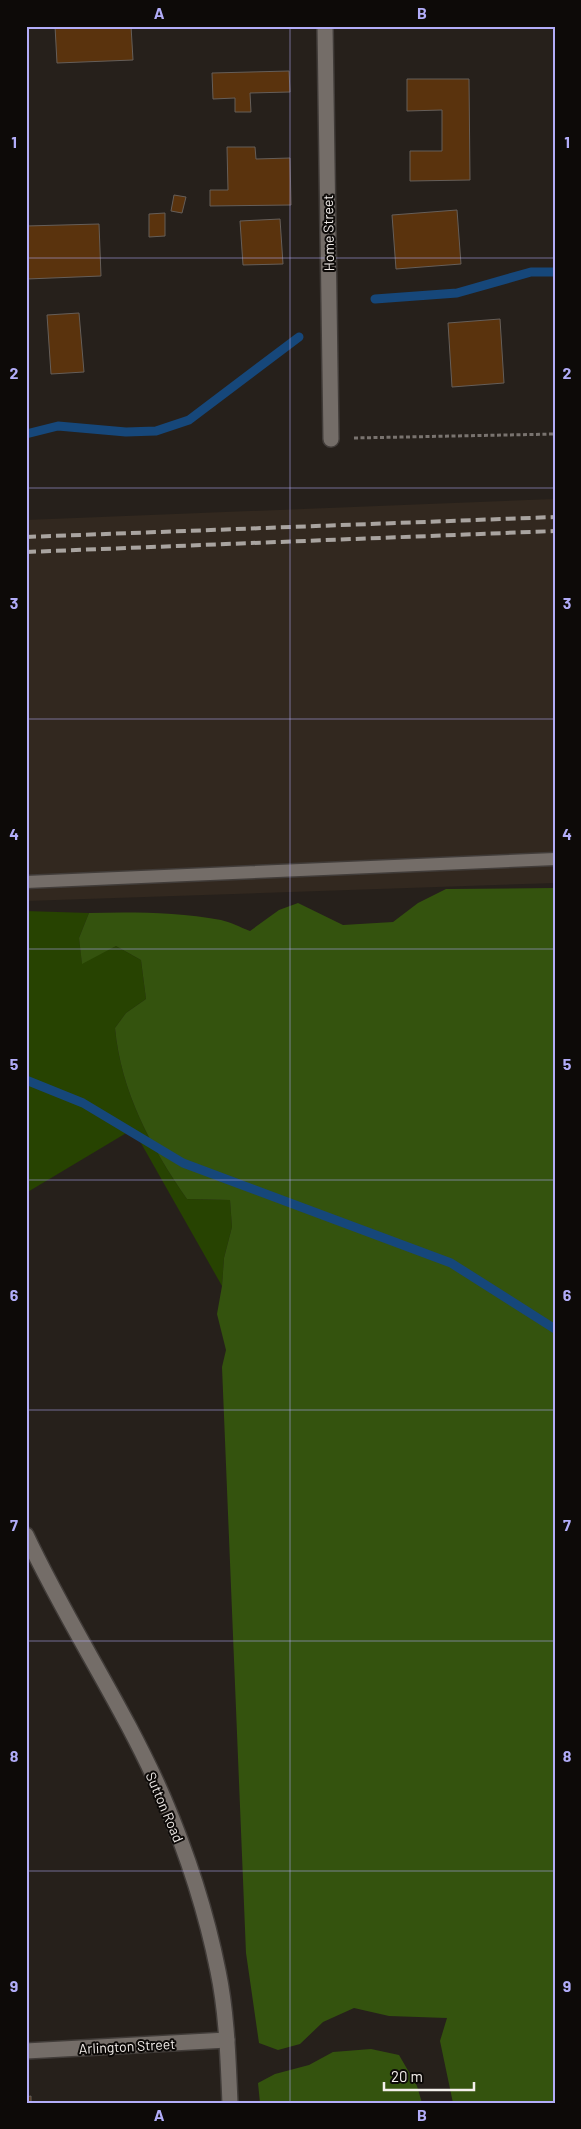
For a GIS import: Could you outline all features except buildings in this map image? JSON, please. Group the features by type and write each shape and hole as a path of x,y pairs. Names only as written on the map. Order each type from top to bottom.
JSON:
{"street":[{"name":"Home Street","path":"325,26 331,439"},
{"name":"Sutton Road","path":"26,1535 47,1580 132,1736 170,1814 205,1914 218,1972 228,2040 230,2103"},
{"name":"Arlington Street","path":"26,2051 228,2040"}],"lane":[{"path":"26,882 555,859"}],"path":[{"path":"331,439 388,436 555,434"}],"shaded area":[{"path":"555,499 555,883 26,901 26,520"}],"green space":[{"path":"555,888 555,2103 453,2103 440,2041 447,2018 389,2016 354,2008 323,2022 300,2044 278,2050 259,2043 246,1953 222,1367 226,1350 217,1314 224,1258 232,1227 230,1200 187,1199 150,1139 131,1097 118,1052 115,1028 126,1013 146,999 141,960 116,946 82,964 79,938 89,913 188,915 221,920 250,931 279,910 298,903 343,925 393,922 418,903 446,889"},
{"path":"26,911 89,913 79,938 82,963 116,946 141,960 146,999 126,1013 115,1028 118,1052 131,1097 140,1118 161,1159 187,1199 230,1200 232,1227 224,1258 222,1286 133,1129 26,1193"},
{"path":"371,2049 399,2055 417,2086 422,2103 260,2103 258,2083 275,2074 309,2065 333,2052"}],"waterway":[{"path":"375,299 457,293 531,272 555,272"},
{"path":"26,434 58,426 126,432 156,431 189,420 299,337"},
{"path":"26,1080 83,1103 183,1163 451,1263 555,1329"}],"railway":[{"path":"26,537 555,517"},
{"path":"26,552 555,531"}]}
